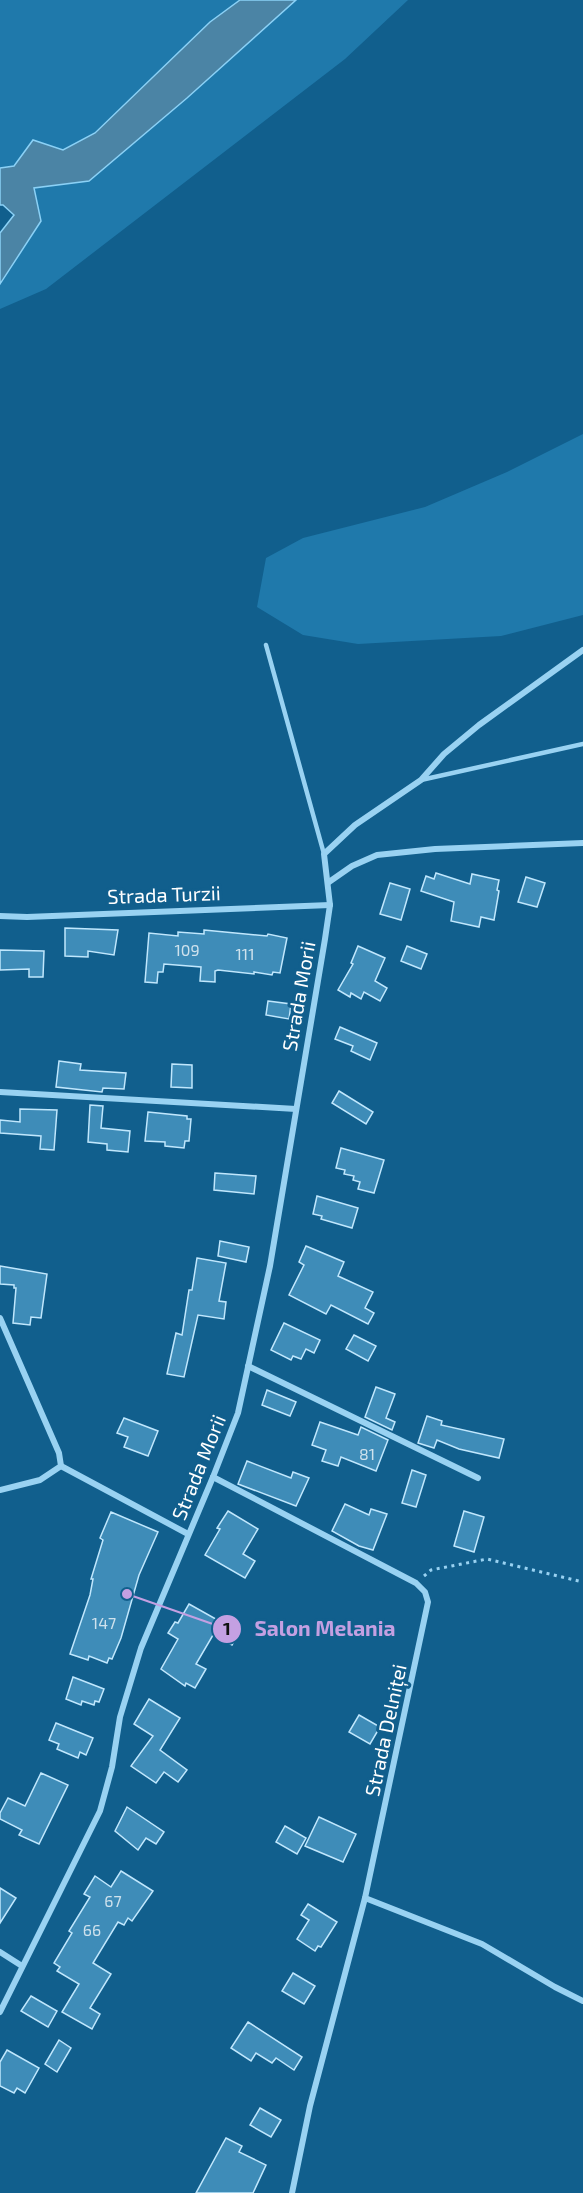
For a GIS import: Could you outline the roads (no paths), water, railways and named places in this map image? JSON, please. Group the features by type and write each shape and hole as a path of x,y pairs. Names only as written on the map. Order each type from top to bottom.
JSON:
{"street":[{"path":"324,854 355,825 421,780 444,754 478,725 583,650"},
{"path":"328,882 352,866 377,855 435,849 583,843"},
{"name":"Strada Morii","path":"0,2012 100,1811 112,1767 120,1717 141,1648 238,1413 270,1266 330,905 324,854"},
{"name":"Strada Turzii","path":"0,916 27,917 330,905"},
{"path":"0,1092 296,1110"},
{"path":"0,1318 59,1453 61,1466"},
{"path":"248,1366 478,1478"},
{"path":"0,1490 40,1480 61,1466"},
{"path":"61,1466 188,1534"},
{"name":"Strada Delniței","path":"213,1477 416,1583 425,1592 428,1602 365,1898 310,2106 292,2193"},
{"path":"365,1898 482,1944 583,2001"},
{"path":"0,1952 22,1966"}],"lane":[{"path":"266,645 324,854"},
{"path":"421,780 583,744"}],"place":[{"name":"Salon Melania","path":"127,1594"}]}
